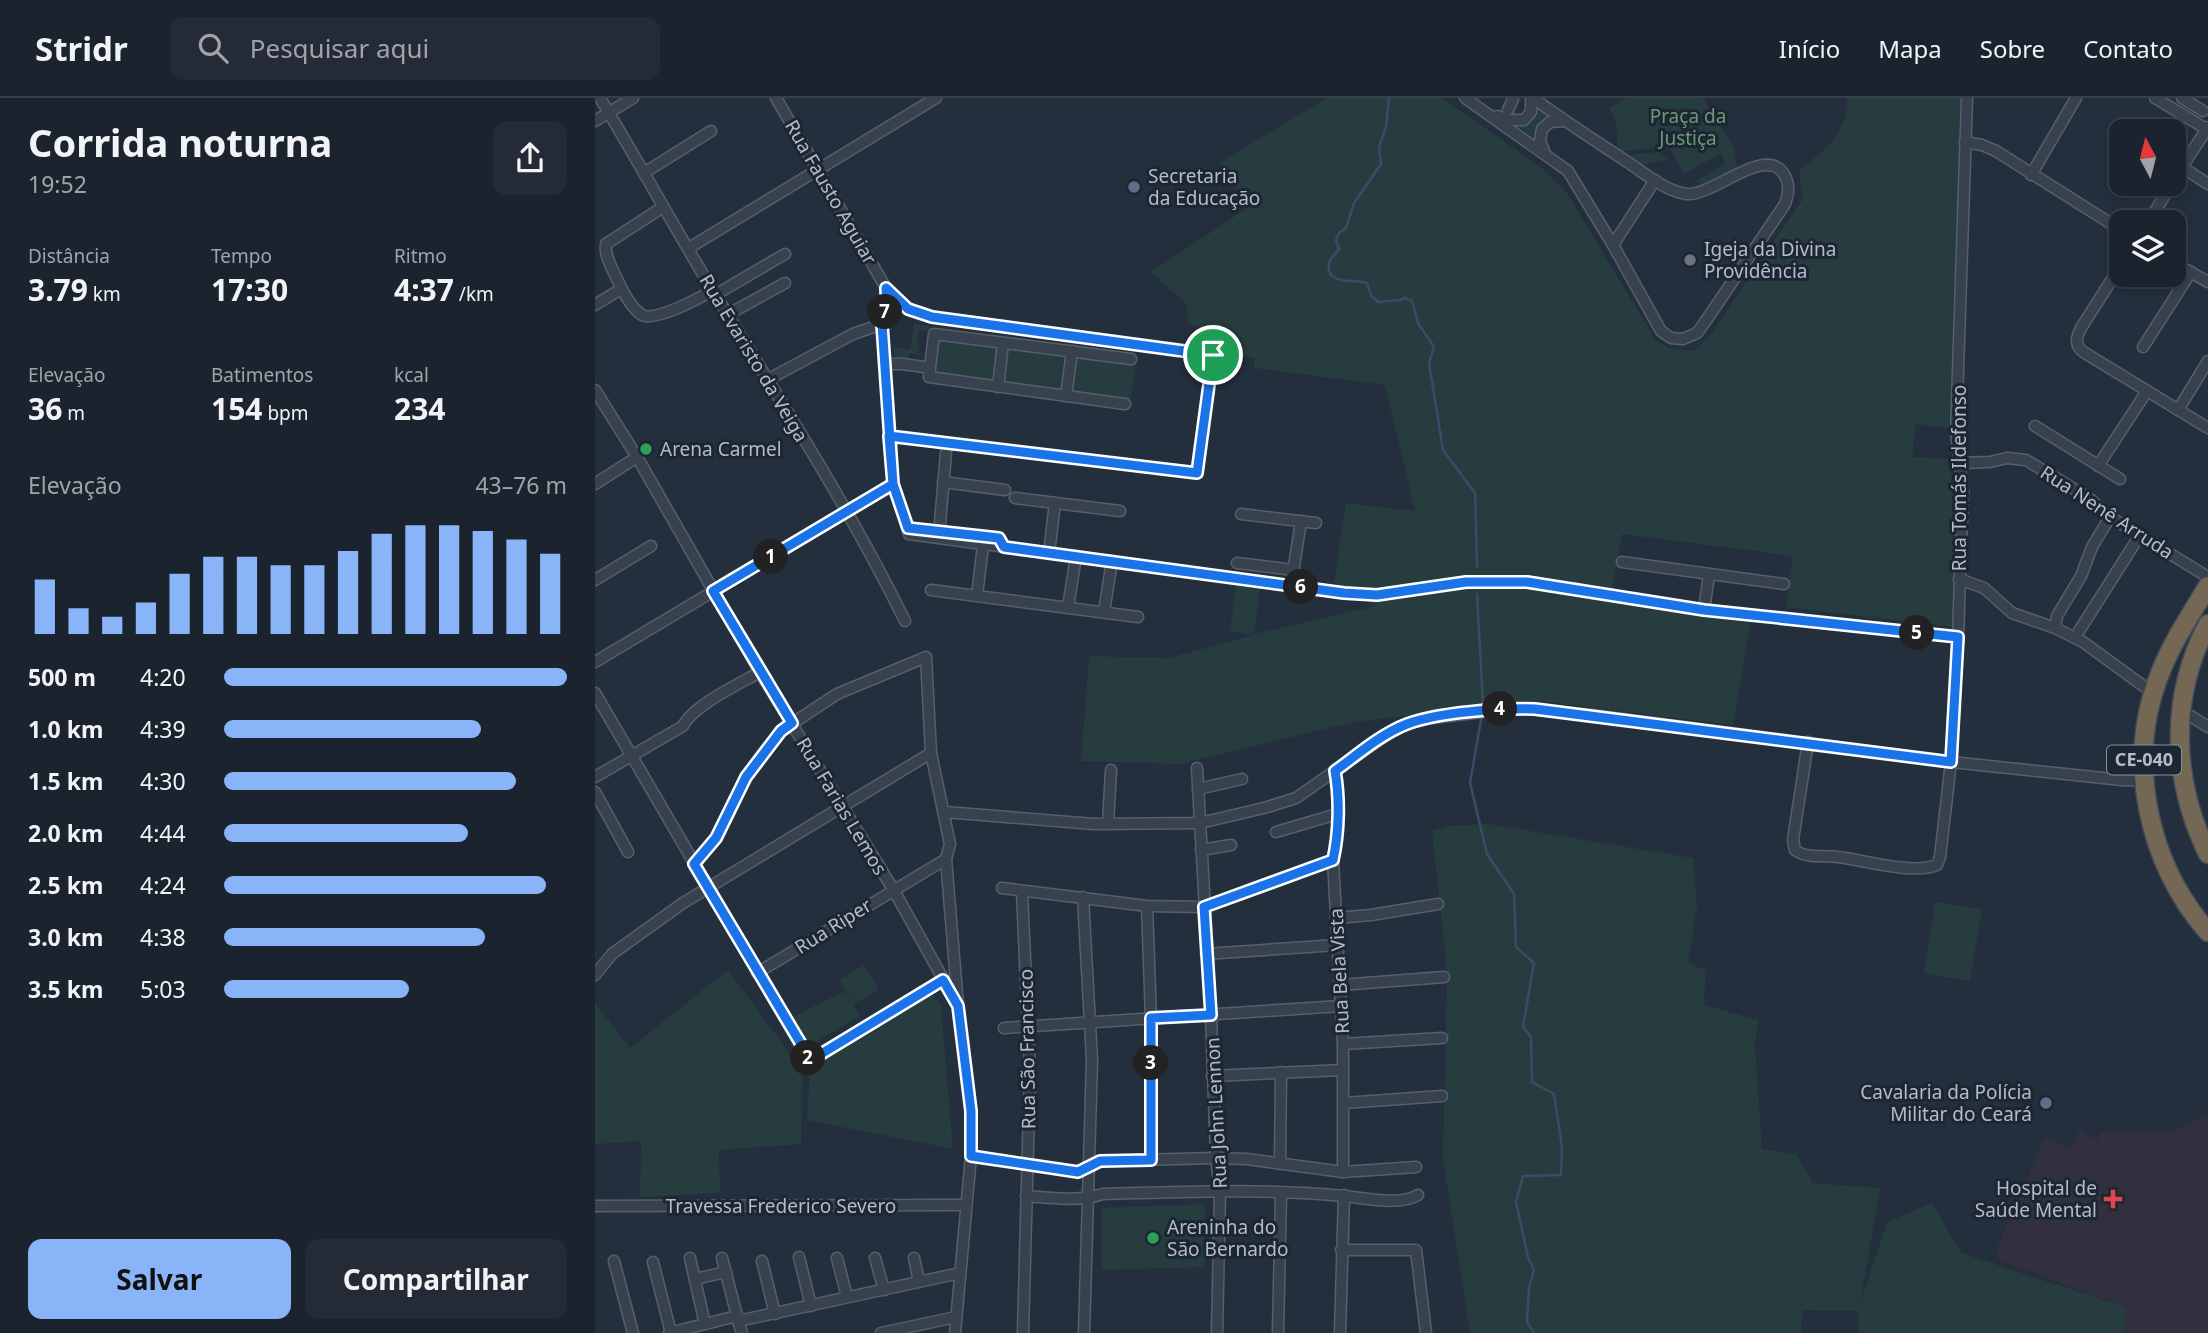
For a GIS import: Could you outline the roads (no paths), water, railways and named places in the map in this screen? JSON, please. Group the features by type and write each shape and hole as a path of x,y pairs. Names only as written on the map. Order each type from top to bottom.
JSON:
{"highway":[{"name":"CE-040","path":"2208,586 2161,671 2147,723 2144,780 2150,820 2160,854 2183,900 2208,932"},
{"name":"CE-040","path":"2207,852 2197,830 2183,779 2179,746 2180,709 2190,666 2208,624"}],"street":[{"name":"Rua Evaristo da Veiga","path":"600,98 876,561 905,621"},
{"path":"595,121 633,98"},
{"name":"Rua Fausto Aguiar","path":"776,98 886,288 908,309 932,317 1213,355 1197,473 889,436"},
{"path":"689,248 936,98"},
{"path":"1465,98 1568,171 1661,331 1671,338 1683,339 1696,332 1785,204 1788,192 1783,173 1770,164 1762,164 1702,193 1678,192 1655,180 1532,98"},
{"path":"1508,110 1513,98"},
{"path":"1487,113 1509,120 1524,120 1531,112 1532,98"},
{"name":"Rua Tomás Ildefonso","path":"1808,742 1793,841 1794,850 1805,855 1837,856 1922,868 1937,865 1951,762 1958,637 1963,490 1956,432 1967,98"},
{"path":"2031,174 2076,98"},
{"path":"2155,98 2208,129 2186,161"},
{"path":"2182,98 2203,111"},
{"path":"1545,153 1540,141 1542,129 1550,122 1564,121"},
{"path":"644,173 711,131"},
{"path":"1965,142 1996,151 2109,223"},
{"path":"2186,170 2208,184"},
{"path":"1613,245 1655,180"},
{"path":"663,207 605,244 605,253 621,289 640,313 646,316 714,293 785,254"},
{"path":"2186,269 2208,282"},
{"path":"2143,348 2191,272"},
{"path":"727,315 785,282"},
{"path":"2109,284 2077,337 2080,350 2208,428"},
{"path":"886,288 887,306 882,324 893,484 909,531 999,538 1004,547"},
{"path":"595,305 621,289"},
{"path":"767,380 853,334 882,324"},
{"path":"1125,404 929,377 934,334 1131,359"},
{"path":"998,387 1003,343"},
{"path":"1066,396 1072,351"},
{"path":"2178,410 2208,361"},
{"path":"884,365 904,364 930,368"},
{"name":"Rua Farias Lemos","path":"595,390 637,457 760,672 893,890 958,1006"},
{"path":"2098,466 2147,391"},
{"path":"2035,426 2120,479"},
{"path":"939,535 946,453"},
{"path":"595,484 637,457"},
{"name":"Rua Nenê Arruda","path":"1961,463 1990,462 2007,458 2026,460 2089,498 2110,517 2208,577"},
{"path":"943,482 1005,490"},
{"path":"595,662 893,484"},
{"path":"1015,498 1120,511"},
{"path":"1049,553 1055,503"},
{"path":"1241,514 1316,523"},
{"path":"2055,628 2057,616 2081,576 2092,547 2110,517"},
{"path":"1291,586 1301,521"},
{"path":"939,535 983,545 1344,593 1377,595 1466,582 1527,582 1704,610 1958,637"},
{"path":"2079,631 2140,536"},
{"path":"977,596 983,545"},
{"path":"595,580 651,547"},
{"path":"1068,608 1076,556"},
{"path":"1104,612 1112,561"},
{"path":"1622,562 1784,584"},
{"path":"1237,563 1294,570"},
{"path":"1704,610 1709,575"},
{"path":"1959,579 1985,588 2012,612 2083,642 2154,693"},
{"path":"931,590 1138,617"},
{"path":"694,864 716,838 746,777 781,731 837,694 926,657 931,753 950,844 946,859 958,1006 971,1111 971,1156 955,1333"},
{"path":"595,777 683,726 687,719 715,699 760,672"},
{"path":"595,693 808,1058 821,1054 943,980"},
{"path":"945,812 1108,824 1200,823 1285,803 1406,724 1500,709 1535,709 1951,762 2085,777 2144,780"},
{"path":"2180,709 2208,727"},
{"path":"595,975 612,954 636,935 842,805 931,753"},
{"name":"Rua John Lennon","path":"1197,768 1216,1158 1220,1191 1217,1333"},
{"path":"1108,824 1111,770"},
{"name":"Rua Bela Vista","path":"1335,771 1337,814 1333,860 1343,1044 1343,1172"},
{"path":"1198,789 1243,779"},
{"path":"595,792 628,852"},
{"path":"1276,832 1337,814"},
{"path":"1201,850 1231,845"},
{"name":"Rua Riper","path":"757,973 946,859"},
{"path":"1002,888 1147,906 1204,907 1333,860"},
{"name":"Rua São Francisco","path":"1022,892 1029,1027 1023,1333"},
{"path":"1083,897 1092,1060 1084,1333"},
{"path":"1336,918 1438,904"},
{"path":"1147,906 1151,1018 1151,1160"},
{"path":"1206,954 1337,945"},
{"path":"1340,985 1444,977"},
{"path":"1004,1028 1341,1006"},
{"path":"1343,1044 1442,1038"},
{"path":"1212,1076 1343,1070"},
{"path":"1280,1164 1281,1072"},
{"path":"1343,1103 1442,1096"},
{"path":"971,1156 1078,1172 1100,1161 1216,1158 1247,1158 1343,1172 1416,1167"},
{"path":"1027,1196 1088,1199 1103,1194 1220,1191 1344,1195 1377,1200 1412,1199 1418,1195"},
{"path":"1278,1333 1281,1193"},
{"path":"1340,1333 1344,1195"},
{"name":"Travessa Frederico Severo","path":"595,1206 966,1205"},
{"path":"1341,1250 1416,1250 1426,1333"},
{"path":"799,1257 811,1306"},
{"path":"690,1258 705,1324"},
{"path":"722,1258 742,1333"},
{"path":"837,1258 848,1297"},
{"path":"876,1258 884,1290"},
{"path":"914,1258 919,1282"},
{"path":"614,1261 633,1333"},
{"path":"762,1261 775,1314"},
{"path":"653,1262 670,1333 705,1324 775,1314 960,1273"},
{"path":"695,1279 726,1272"},
{"path":"881,1333 956,1317"}],"waterway":[{"path":"1389,98 1386,127 1379,147 1381,164 1354,203 1346,228 1339,233 1336,240 1339,249 1330,260 1329,271 1337,279 1367,283 1371,295 1378,302 1405,298 1412,301 1418,323 1434,347 1429,363 1443,450 1475,493 1477,567"},
{"path":"1477,594 1483,704"},
{"path":"1481,720 1470,783 1487,854 1514,894 1516,947 1534,963 1523,1027 1531,1037 1532,1082 1554,1094 1562,1147 1561,1175 1523,1176 1516,1202 1528,1257 1534,1270 1529,1288 1527,1322 1534,1333"}],"place":[{"name":"Secretaria da Educação","path":"1134,187"},
{"name":"Igeja da Divina Providência","path":"1690,260"},
{"name":"Arena Carmel","path":"646,449"},
{"name":"Cavalaria da Polícia Militar do Ceará","path":"2046,1103"},
{"name":"Hospital de Saúde Mental","path":"2113,1199"},
{"name":"Areninha do São Bernardo","path":"1153,1238"}],"park label":[{"name":"Praça da Justiça","path":"1688,127"}]}
